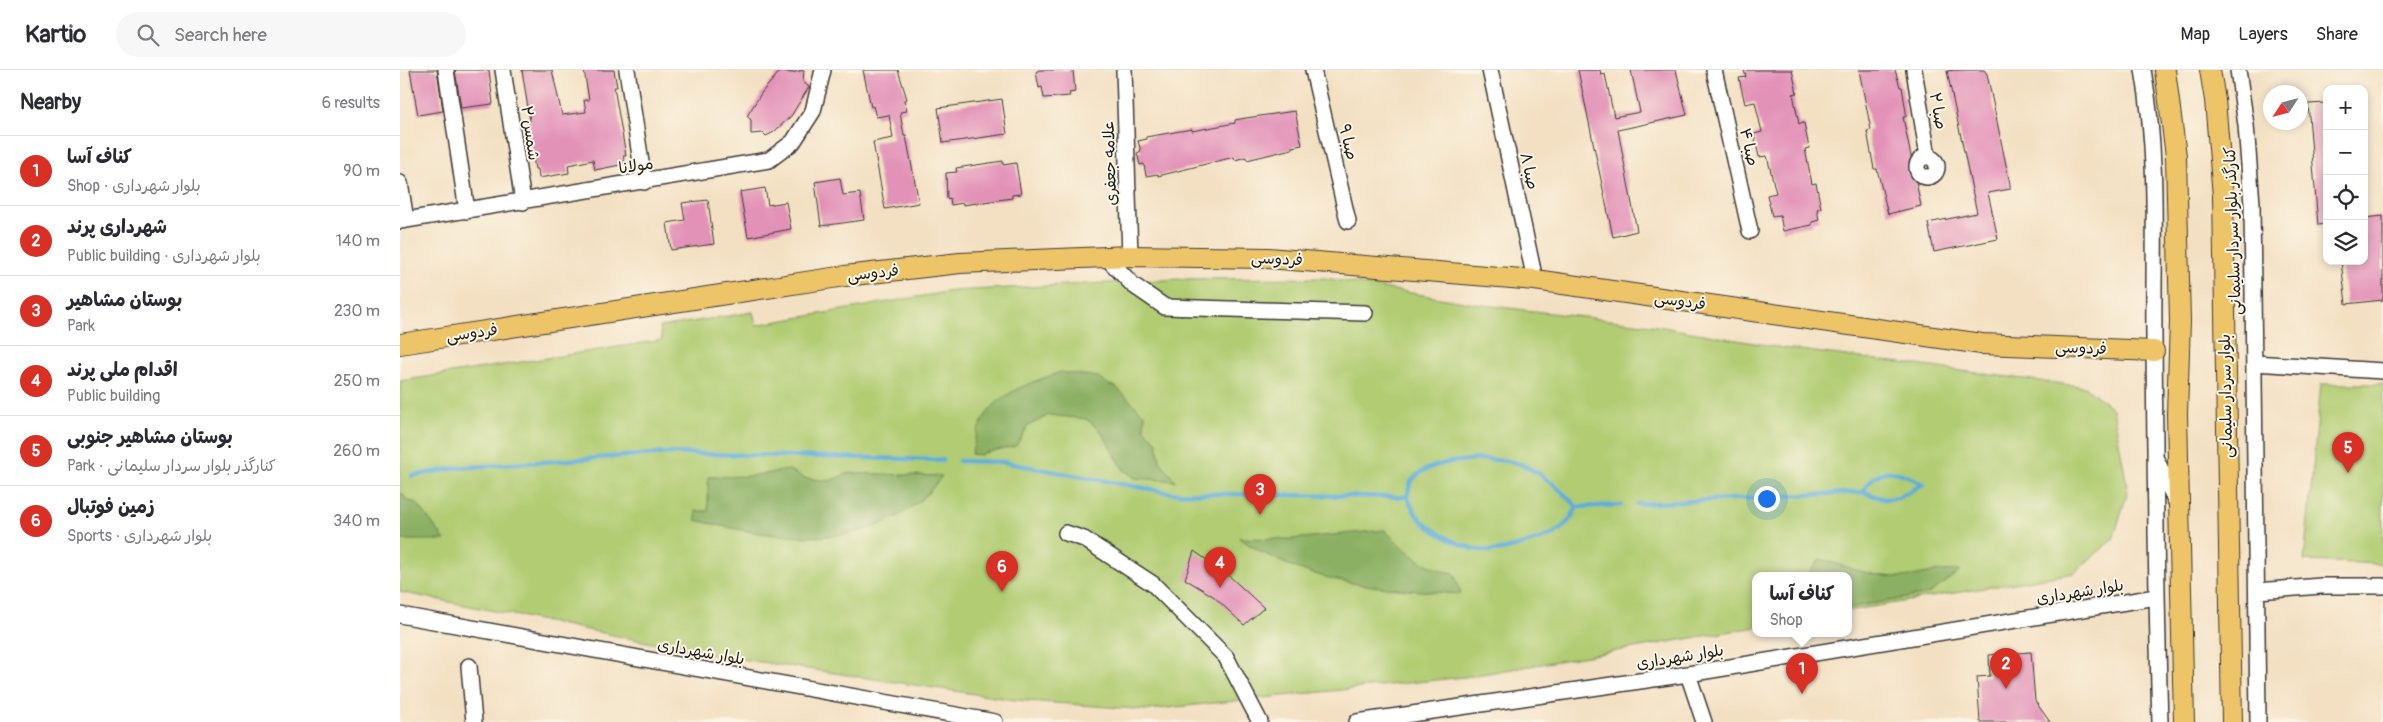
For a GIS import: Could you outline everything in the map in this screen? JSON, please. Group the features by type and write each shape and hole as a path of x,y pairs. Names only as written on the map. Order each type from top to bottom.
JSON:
{"main road":[{"path":"2166,70 2176,156 2180,321 2177,414 2184,722"},
{"name":"بلوار سردار سلیمانی","path":"2210,70 2215,100 2223,196 2232,722"},
{"name":"فردوسی","path":"400,344 845,276 960,263 1130,256 1268,258 1535,280 1982,344 2154,351"}],"street":[{"path":"446,70 467,210"},
{"name":"شمس ۲","path":"503,70 522,202"},
{"path":"627,70 644,182"},
{"name":"مولانا","path":"403,221 769,160 793,142 813,111 823,70"},
{"name":"علامه جعفری","path":"1124,70 1130,256"},
{"name":"صبا ۹","path":"1313,70 1348,221"},
{"name":"صبا ۸","path":"1490,70 1535,280"},
{"name":"صبا ۴","path":"1714,70 1750,231"},
{"name":"صبا ۲","path":"1914,70 1928,157"},
{"path":"2143,70 2152,147 2155,203 2154,455 2160,722"},
{"name":"کنارگذر بلوار سردار سلیمانی","path":"2238,70 2246,125 2252,204 2258,722"},
{"path":"400,183 403,221"},
{"path":"1106,257 1133,285 1165,307 1365,313"},
{"path":"2254,363 2383,371"},
{"path":"2154,455 2179,508"},
{"path":"1066,533 1084,539 1153,584 1226,657 1260,722"},
{"path":"2257,591 2321,586 2383,586"},
{"name":"بلوار شهرداری","path":"1358,722 1688,674 2156,597"},
{"name":"بلوار شهرداری","path":"400,616 995,722"},
{"path":"469,666 474,722"},
{"path":"1688,674 1704,722"}],"green space":[{"path":"1325,278 1475,304 1651,325 1777,347 2086,387 2113,409 2128,491 2113,539 2074,573 1852,610 1852,572 1752,572 1752,628 1465,677 1148,710 1015,700 707,654 400,592 400,381 662,340 660,327 753,312 756,325 952,291 1181,279"},
{"path":"1060,372 1098,377 1109,385 1116,387 1145,415 1144,428 1157,442 1160,461 1176,481 1135,478 1123,469 1101,431 1086,419 1049,415 1028,426 1016,446 981,455 971,454 976,434 985,416 993,406 1013,391"},
{"path":"2321,384 2383,384 2383,564 2304,561"},
{"path":"789,470 804,478 829,481 849,473 942,476 919,502 891,520 861,531 829,536 796,536 762,533 696,520 696,511 708,511 708,477 750,476"},
{"path":"400,494 403,494 406,500 417,503 445,540 400,540"},
{"path":"1385,530 1400,545 1424,563 1443,571 1454,573 1461,594 1346,582 1292,566 1265,554 1239,538 1291,539"},
{"path":"1820,559 1888,577 1907,577 1952,570 1960,571 1929,594 1852,607 1852,572 1809,572"}],"building":[{"path":"410,70 437,70 443,111 418,115"},
{"path":"455,70 489,70 493,104 461,108"},
{"path":"522,70 552,70 562,115 586,112 584,100 589,100 584,70 614,70 617,87 614,87 626,156 623,156 625,164 595,170 593,160 568,165 569,173 539,178 538,169 535,169 527,121 530,121"},
{"path":"781,70 791,73 804,70 803,82 809,87 791,116 774,132 766,136 763,133 751,134 751,120 747,116 762,92"},
{"path":"863,70 898,70 907,99 904,100 907,111 900,112 919,203 885,209 873,142 893,138 889,115 876,117 873,106 871,107"},
{"path":"1039,70 1073,70 1075,92 1069,93 1070,96 1044,98 1042,87 1039,88 1036,72"},
{"path":"1578,70 1600,70 1601,75 1605,74 1614,117 1640,112 1631,70 1676,70 1687,115 1618,130 1637,231 1613,237"},
{"path":"1744,70 1792,70 1797,93 1793,94 1799,124 1804,123 1809,148 1805,149 1812,184 1816,183 1821,208 1817,209 1819,220 1812,222 1812,225 1783,231 1780,215 1772,216 1767,195 1776,193 1767,156 1759,157 1754,134 1762,132 1755,102 1745,104 1739,78 1746,77"},
{"path":"1859,70 1895,70 1900,87 1902,87 1906,112 1906,117 1903,117 1921,206 1888,214 1877,169 1874,169 1867,131 1871,130"},
{"path":"1984,70 1987,74 2010,189 1988,193 1998,239 1934,252 1928,223 1977,213 1947,71"},
{"path":"1002,99 1007,134 943,143 938,108"},
{"path":"2323,103 2323,224 2318,225 2308,104"},
{"path":"1295,111 1302,145 1292,147 1292,149 1247,160 1246,157 1235,160 1234,157 1158,176 1158,174 1146,176 1144,164 1140,165 1137,153 1141,151 1138,141 1147,139 1146,137 1192,129 1192,131 1235,123 1235,120"},
{"path":"1003,161 1003,165 1016,163 1021,194 1012,195 1012,198 951,205 950,198 947,199 946,173 957,172 956,168"},
{"path":"840,178 843,195 860,193 864,220 821,226 815,182"},
{"path":"765,188 768,205 786,202 791,229 748,237 740,192"},
{"path":"708,200 714,244 671,250 667,223 685,220 682,203"},
{"path":"2383,216 2383,300 2346,304 2341,265 2368,265 2368,218"},
{"path":"1194,551 1227,574 1264,608 1244,625 1213,596 1185,579"},
{"path":"2031,652 2035,701 2050,722 1980,722 1977,677 1990,676 1989,655"}],"waterway":[{"path":"412,476 455,468 668,453 942,460"},
{"path":"959,461 1002,462 1171,493 1407,497 1411,482 1419,474 1431,467 1463,460 1497,460 1523,465 1538,473 1552,483 1577,507 1621,505"},
{"path":"1863,492 1876,476 1890,472 1898,473 1923,484"},
{"path":"1787,496 1863,492 1884,499 1898,498 1923,484"},
{"path":"1407,497 1422,521 1440,534 1471,548 1490,551 1516,547 1553,534 1569,521 1577,507"},
{"path":"1637,504 1771,497"}],"place":[{"name":"بوستان مشاهیر جنوبی","path":"2348,473"},
{"name":"بوستان مشاهیر","path":"1260,515"},
{"name":"اقدام ملی پرند","path":"1220,588"},
{"name":"زمین فوتبال","path":"1002,592"},
{"name":"شهرداری پرند","path":"2006,689"},
{"name":"کناف آسا","path":"1802,694"}]}
